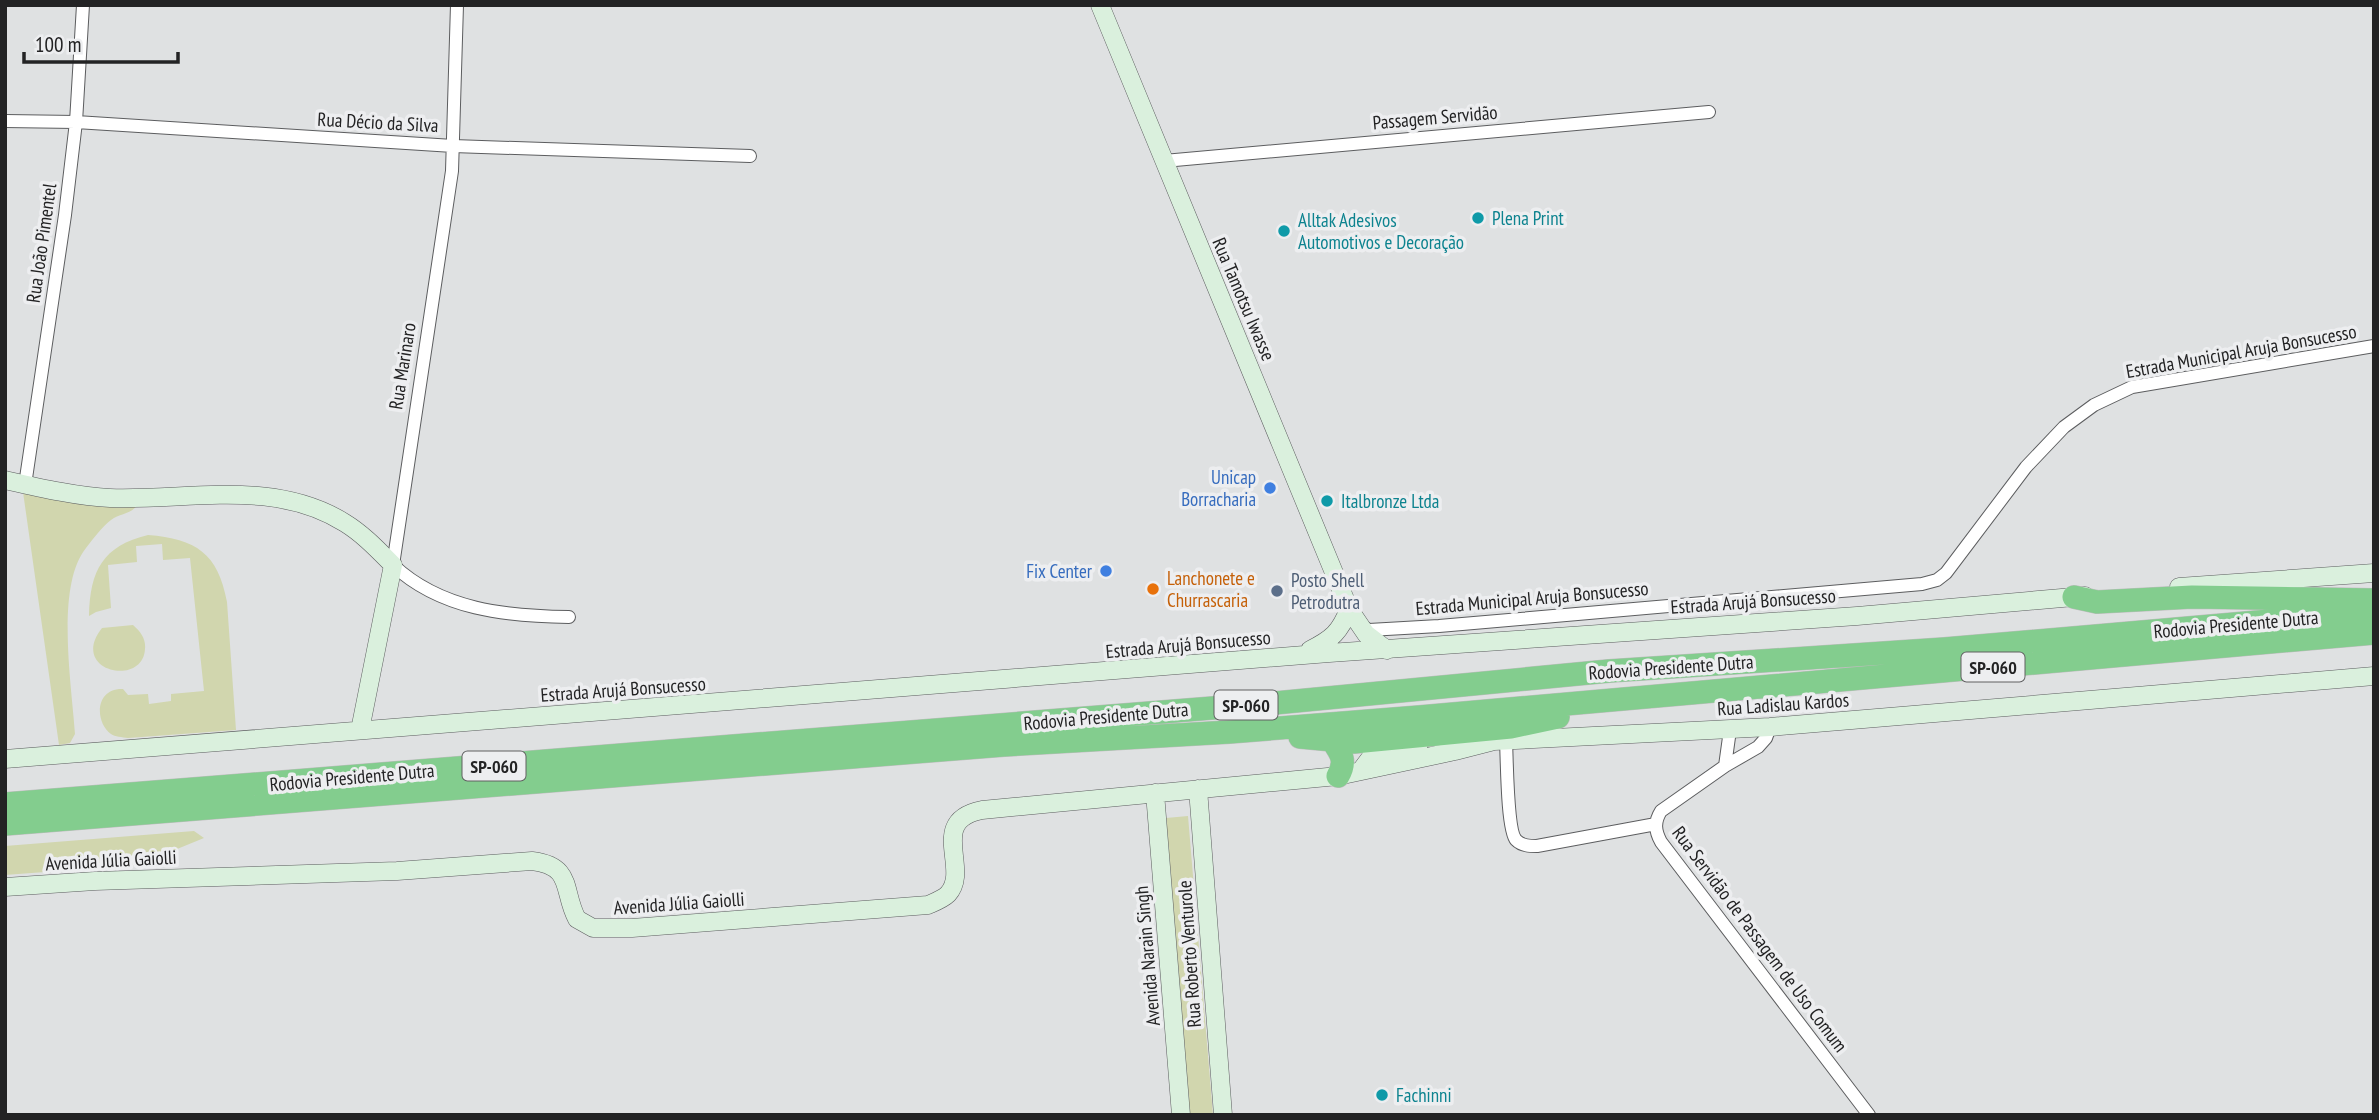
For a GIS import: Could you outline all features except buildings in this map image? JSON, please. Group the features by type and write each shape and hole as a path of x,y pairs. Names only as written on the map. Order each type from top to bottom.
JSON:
{"highway":[{"path":"2074,597 2096,602 2192,597 2374,600"},
{"name":"Rodovia Presidente Dutra","path":"5,804 1275,703 1609,671 1944,649 2374,612"},
{"name":"Rodovia Presidente Dutra","path":"5,824 1004,745 1230,732 1629,700 2368,634"},
{"path":"1230,732 1354,742 1511,727 1629,700"},
{"path":"1500,741 1537,722"},
{"path":"1332,740 1344,761 1338,776"}],"street":[{"name":"Rua João Pimentel","path":"25,485 76,122 83,5"},
{"name":"Rua Marinaro","path":"360,730 393,565 450,184 457,5"},
{"name":"Rua Tamotsu Iwasse","path":"1100,5 1349,609 1366,634 1387,650"},
{"name":"Passagem Servidão","path":"1164,161 1709,112"},
{"name":"Rua Décio da Silva","path":"5,121 76,122 453,146 750,156"},
{"name":"Estrada Municipal Aruja Bonsucesso","path":"1360,626 1369,630 1438,626 1885,589 1930,582 1937,580 1954,564 2025,467 2046,444 2094,405 2132,387 2374,346"},
{"path":"5,480 109,498 242,494 290,502 317,509 345,523 404,575 430,591 508,615 569,617"},
{"name":"Estrada Arujá Bonsucesso","path":"5,759 1304,655 1857,616 2374,573"},
{"path":"1304,655 1310,649 1329,641 1349,609"},
{"name":"Rua Ladislau Kardos","path":"1338,776 1362,769 1374,753 1454,742 1730,730 2374,677"},
{"name":"Rua Servidão de Passagem de Uso Comum","path":"1770,727 1766,738 1758,747 1665,807 1658,815 1656,824 1661,842 1869,1115"},
{"path":"1725,766 1730,730"},
{"path":"1500,741 1511,826 1516,840 1521,844 1537,846 1656,824"},
{"path":"1198,789 1338,776"},
{"name":"Avenida Júlia Gaiolli","path":"5,887 95,881 397,871 532,862 555,867 562,874 577,919 593,928 632,928 928,905 949,893 954,873 954,830 964,816 973,811 1198,789"},
{"name":"Rua Roberto Venturole","path":"1198,789 1223,1115"},
{"name":"Avenida Narain Singh","path":"1155,793 1181,1115"}],"green space":[{"path":"23,492 138,504 104,526 86,548 77,565 68,611 75,734 70,743 59,745"},
{"path":"148,535 192,545 211,560 218,571 227,602 236,730 128,738 111,734 102,722 102,700 114,690 123,689 128,695 148,694 149,704 171,701 171,694 204,691 190,558 163,560 162,544 136,546 137,562 108,565 111,608 89,616 92,585 102,562 120,546"},
{"path":"133,625 145,642 141,661 133,668 122,671 100,664 94,655 94,643 102,628"},
{"path":"1188,816 1213,1115 1189,1115 1166,818"},
{"path":"194,831 204,838 138,865 5,875 5,846"}],"place":[{"name":"Plena Print","path":"1478,218"},
{"name":"Alltak Adesivos Automotivos e Decoração","path":"1284,231"},
{"name":"Unicap Borracharia","path":"1270,488"},
{"name":"Italbronze Ltda","path":"1327,501"},
{"name":"Fix Center","path":"1106,571"},
{"name":"Lanchonete e Churrascaria","path":"1153,589"},
{"name":"Posto Shell Petrodutra","path":"1277,591"},
{"name":"Fachinni","path":"1382,1095"}]}
